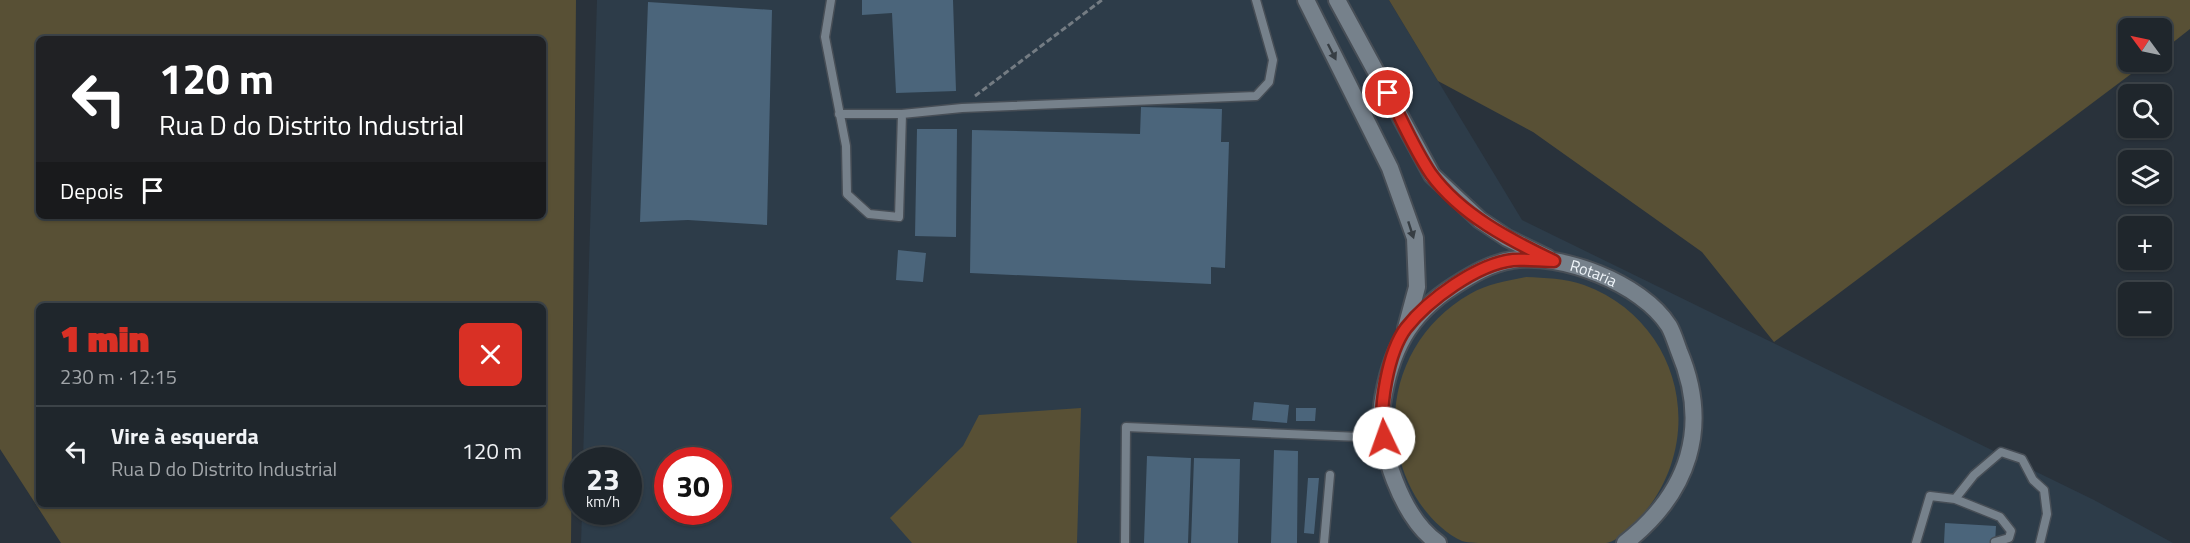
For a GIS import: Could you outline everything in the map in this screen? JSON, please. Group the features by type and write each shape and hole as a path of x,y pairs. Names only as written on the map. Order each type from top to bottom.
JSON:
{"street":[{"path":"1306,0 1390,168 1414,238 1417,287 1405,329"},
{"path":"1337,0 1411,141 1432,175 1480,220 1507,238 1554,261"},
{"name":"Rotaria","path":"1438,543 1405,505 1389,463 1380,421 1386,376 1405,329 1437,297 1475,273 1512,260 1554,261 1604,276 1628,289 1650,306 1669,326 1688,371 1694,399 1691,455 1676,490 1650,520 1625,543"}],"lane":[{"path":"831,0 825,37 846,146 848,194 869,214 899,217 902,114"},
{"path":"839,114 902,114 962,108 1256,96 1269,82 1273,60 1256,0"},
{"path":"1125,543 1126,427 1384,438"},
{"path":"1955,499 1974,475 2001,452 2022,459 2033,480 2044,490 2047,514 2040,543"},
{"path":"1324,543 1330,475"},
{"path":"1916,543 1930,496 1955,499 2000,517 2011,531 2009,538 1995,542"}],"path":[{"path":"962,108 993,81 1102,0"}],"shaded area":[{"path":"0,0 576,0 572,447 564,447 564,525 571,525 571,543 61,543 38,507 546,507 546,303 36,303 36,504 0,449"},
{"path":"597,0 1389,0 1522,220 2094,500 2173,543 581,543 582,525 642,525 642,447 583,447"},
{"path":"1389,0 2190,0 2190,29 2172,43 2172,18 2118,18 2118,72 2134,72 1774,342 1702,252 1533,132 1438,81"},
{"path":"1526,277 1577,283 1616,302 1642,324 1662,352 1674,382 1678,415 1675,449 1664,481 1645,512 1611,542 1471,543 1462,541 1437,524 1423,508 1408,482 1399,455 1395,428 1396,402 1402,376 1413,352 1428,330 1447,310 1470,294 1490,285"},
{"path":"1081,408 1077,543 912,543 890,518 963,446 979,415"}],"building":[{"path":"862,0 953,0 956,91 896,93 892,13 862,15"},
{"path":"648,2 772,10 767,225 688,220 640,222"},
{"path":"1141,107 1222,109 1221,142 1229,142 1225,268 1211,267 1211,284 970,273 972,130 1140,134"},
{"path":"917,129 957,129 956,237 915,236"},
{"path":"898,250 926,253 923,282 896,280"},
{"path":"1254,402 1289,405 1287,423 1252,420"},
{"path":"1296,408 1316,408 1315,421 1296,421"},
{"path":"1274,450 1298,451 1297,543 1271,543"},
{"path":"1147,456 1191,458 1188,543 1144,543"},
{"path":"1194,458 1240,459 1238,543 1191,543"},
{"path":"1308,478 1319,478 1314,534 1304,533"},
{"path":"1945,523 1996,526 1995,543 1944,543"}],"route":[{"path":"1384,438 1380,421 1386,376 1405,329 1437,297 1475,273 1512,260 1554,261 1507,238 1480,220 1449,193 1432,175 1411,141 1388,93"}]}
